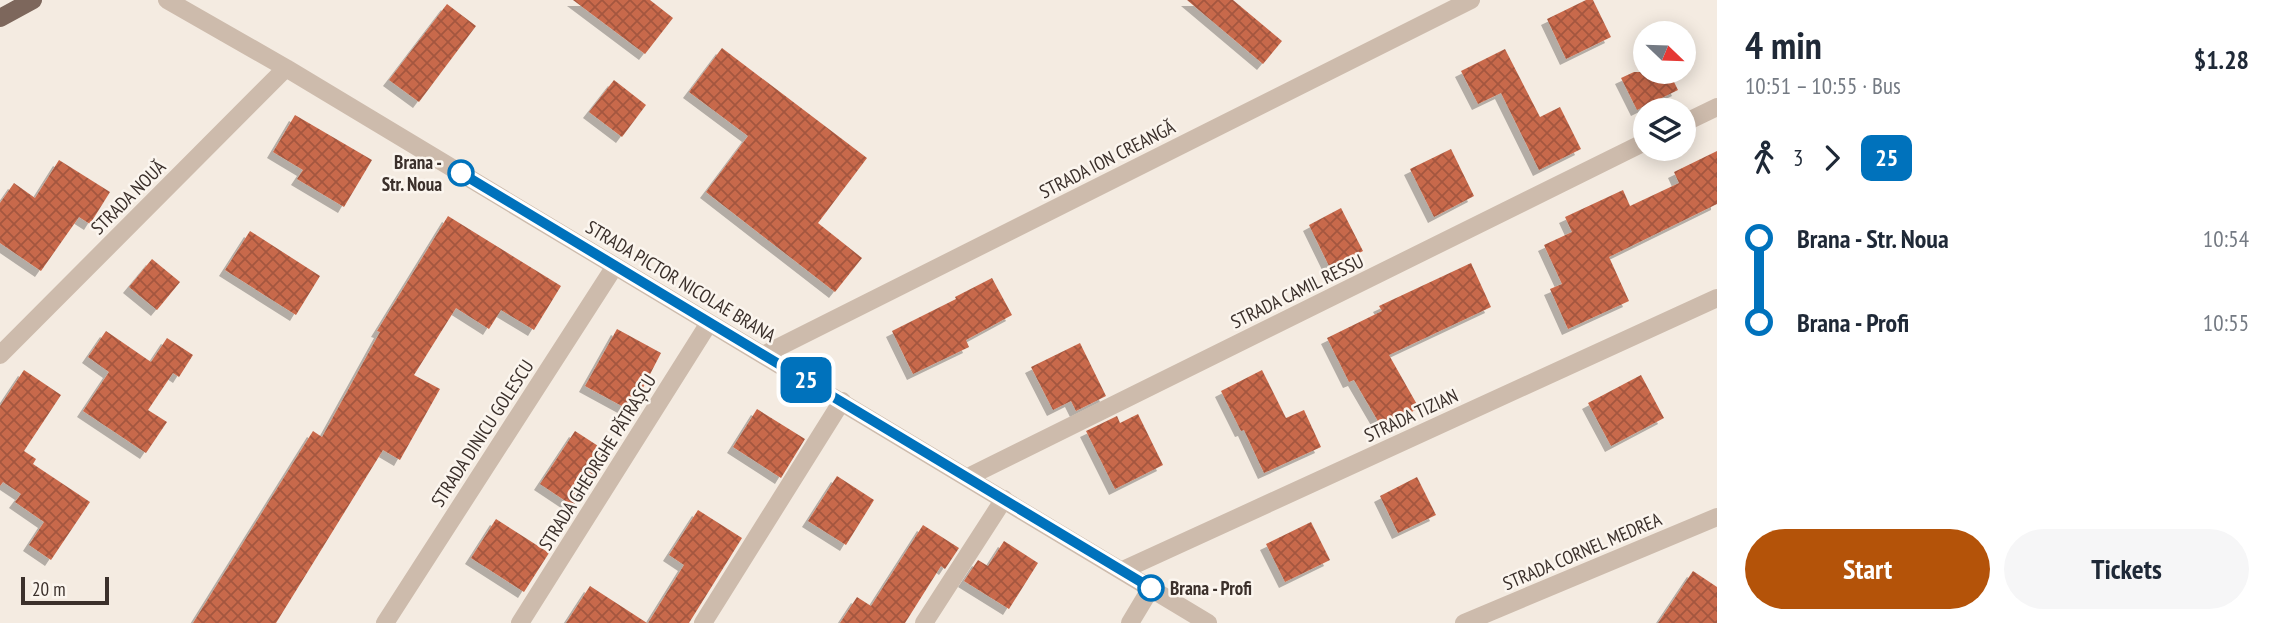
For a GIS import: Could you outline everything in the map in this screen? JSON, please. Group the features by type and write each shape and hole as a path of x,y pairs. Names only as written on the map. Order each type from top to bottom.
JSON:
{"main road":[{"path":"0,19 33,0"}],"street":[{"name":"STRADA PICTOR NICOLAE BRANA","path":"167,0 286,68 1208,623"},
{"name":"STRADA ION CREANGĂ","path":"763,355 1471,0"},
{"name":"STRADA NOUĂ","path":"0,355 286,68"},
{"path":"1696,117 1717,107"},
{"name":"STRADA CAMIL RESSU","path":"968,477 1633,148"},
{"name":"STRADA DINICU GOLESCU","path":"385,623 615,266"},
{"name":"STRADA TIZIAN","path":"1123,570 1717,298"},
{"name":"STRADA GHEORGHE PĂTRAȘCU","path":"520,623 709,323"},
{"path":"704,623 842,401"},
{"path":"924,623 1004,499"},
{"name":"STRADA CORNEL MEDREA","path":"1464,623 1717,517"},
{"path":"1129,623 1151,588"}],"building":[{"path":"573,0 650,0 673,18 645,54"},
{"path":"1187,0 1233,0 1282,41 1263,64"},
{"path":"1586,0 1593,0 1611,37 1566,59 1547,19"},
{"path":"447,4 476,26 419,102 389,80"},
{"path":"722,48 867,158 818,223 862,258 835,292 706,192 748,136 689,92"},
{"path":"1505,49 1540,117 1560,107 1581,149 1539,170 1501,93 1478,104 1461,71"},
{"path":"1633,72 1633,84 1675,84 1678,90 1662,98 1633,98 1633,102 1621,78"},
{"path":"614,80 646,105 622,137 589,112"},
{"path":"295,115 372,160 344,207 297,179 303,170 273,152"},
{"path":"1451,149 1474,196 1434,217 1410,169"},
{"path":"1717,151 1717,204 1609,257 1629,301 1568,329 1550,289 1562,284 1544,245 1572,232 1565,217 1623,190 1630,206 1679,183 1674,172"},
{"path":"59,160 110,192 90,224 79,217 41,271 0,243 0,203 14,183 35,198"},
{"path":"1341,208 1363,251 1330,268 1309,225"},
{"path":"448,216 561,286 534,330 501,310 489,329 456,308 414,375 440,389 400,460 383,450 276,623 193,623 313,431 322,437 380,332 377,331"},
{"path":"250,231 320,276 296,315 225,270"},
{"path":"152,259 180,282 157,310 129,287"},
{"path":"1471,263 1491,307 1389,355 1419,408 1382,428 1354,380 1349,382 1327,338 1382,311 1379,306"},
{"path":"992,278 1012,315 966,340 969,347 913,374 892,331"},
{"path":"617,329 661,353 631,411 585,386"},
{"path":"106,331 151,362 167,338 193,355 179,377 173,373 148,410 167,422 146,453 83,411 109,372 88,357"},
{"path":"1080,343 1106,396 1076,411 1071,401 1053,410 1031,367"},
{"path":"24,370 61,395 24,451 36,459 33,464 90,502 51,560 29,545 44,522 15,502 21,494 3,482 0,486 0,406"},
{"path":"1262,370 1286,418 1304,410 1321,447 1264,473 1244,430 1241,431 1221,391"},
{"path":"1641,375 1664,418 1611,446 1588,403"},
{"path":"757,409 805,439 781,478 733,447"},
{"path":"1138,414 1163,465 1115,489 1086,431 1117,416 1120,423"},
{"path":"575,431 609,453 573,506 540,484"},
{"path":"837,476 874,500 846,545 808,521"},
{"path":"1417,477 1436,515 1398,533 1380,496"},
{"path":"698,510 742,538 689,623 648,623 684,565 669,555"},
{"path":"496,519 549,553 524,592 471,558"},
{"path":"1311,522 1330,560 1285,582 1266,544"},
{"path":"923,525 959,548 945,569 941,566 905,623 840,623 857,597 871,606"},
{"path":"1004,541 1038,563 1009,609 964,581 978,560 988,566"},
{"path":"1693,571 1717,587 1717,623 1658,623"},
{"path":"590,586 647,623 566,623"}],"bus line":[{"name":"25","path":"461,173 1151,588"}],"place":[{"name":"Brana - Str. Noua","path":"461,173"},
{"name":"Brana - Profi","path":"1151,588"}]}
